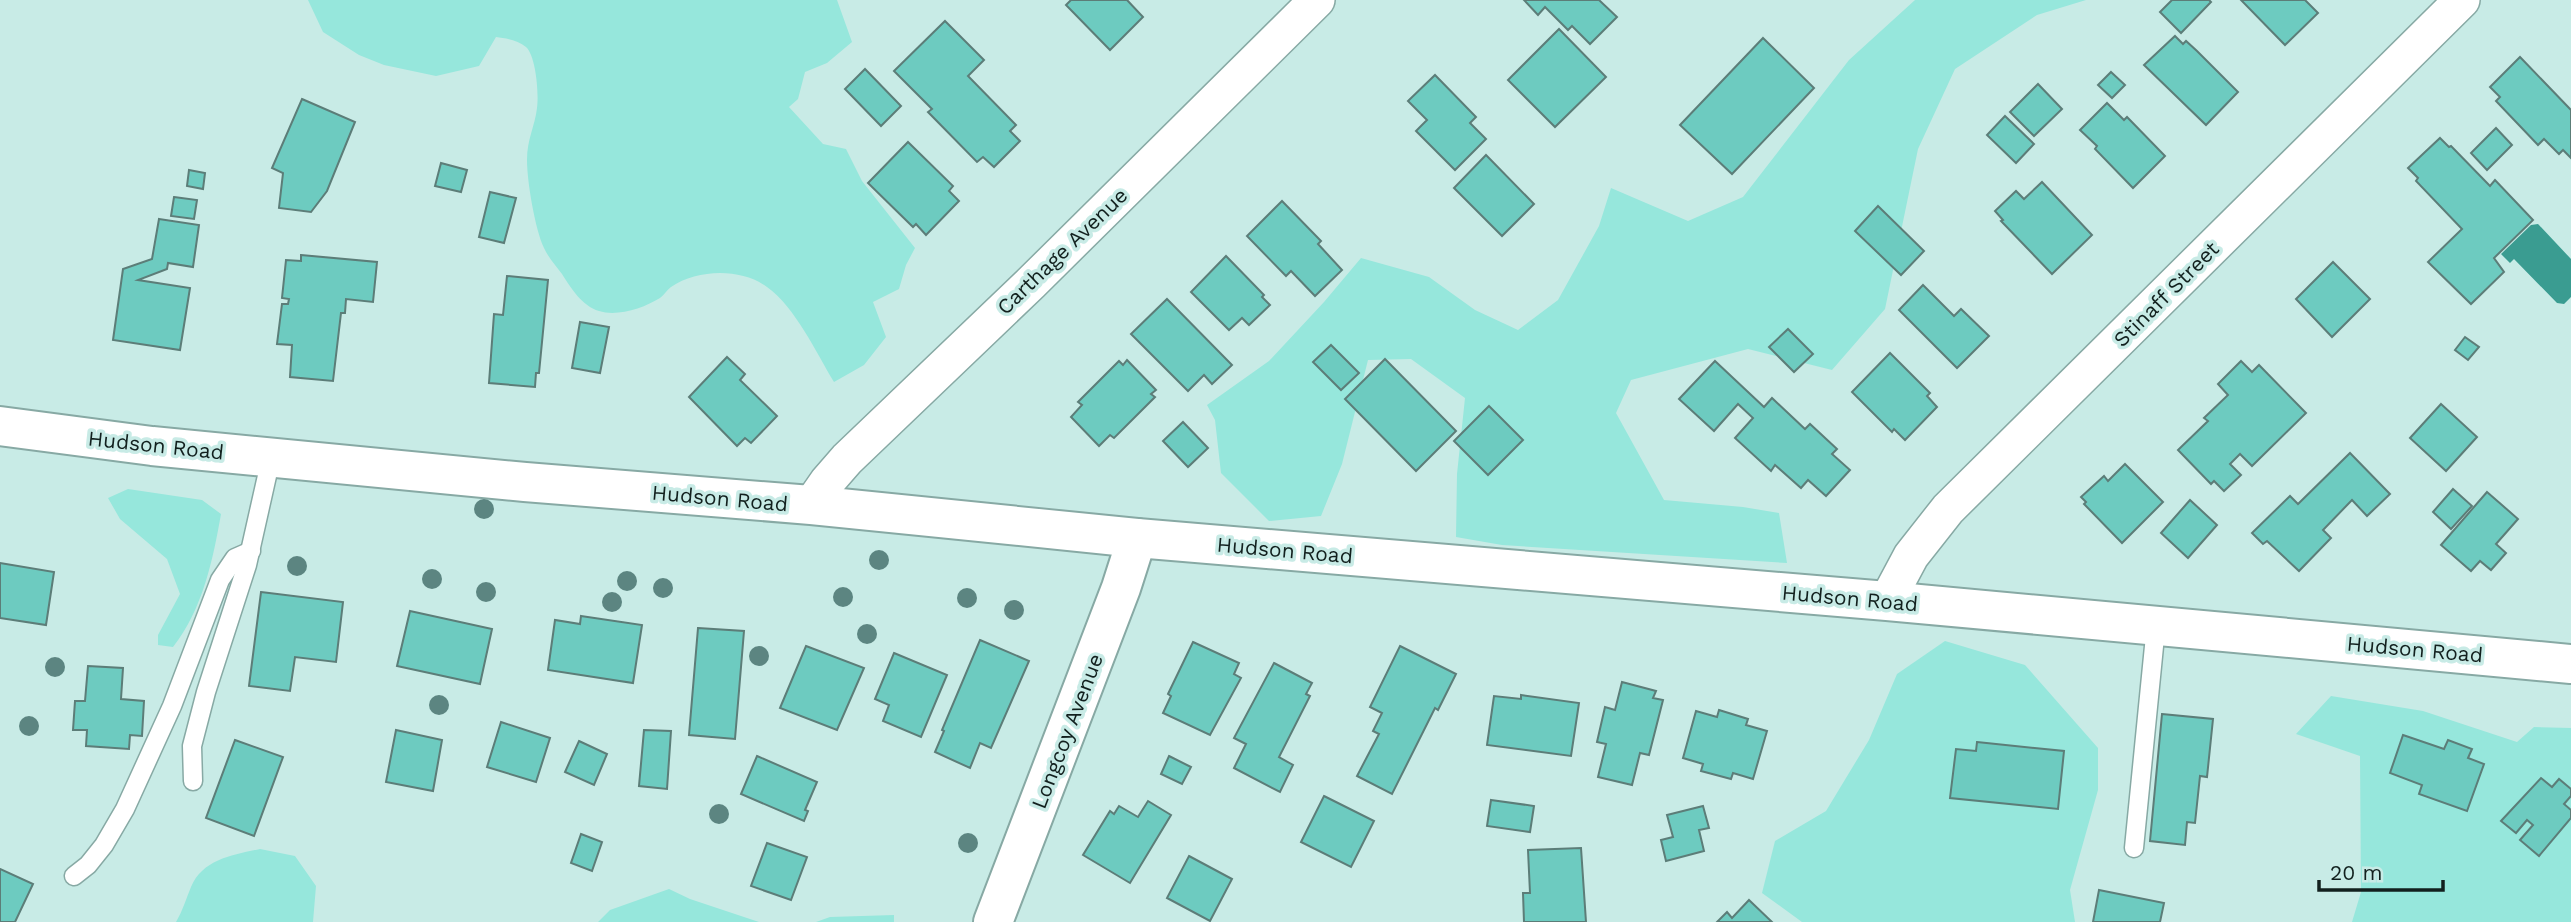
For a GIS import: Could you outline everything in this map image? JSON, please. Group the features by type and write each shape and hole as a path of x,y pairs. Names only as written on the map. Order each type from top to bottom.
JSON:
{"street":[{"name":"Carthage Avenue","path":"811,505 852,453 1031,283 1317,0"},
{"name":"Stinaff Street","path":"1887,601 1912,556 1948,509 2462,0"},
{"name":"Hudson Road","path":"0,426 271,458 811,505 1137,538 1887,601 2571,664"},
{"name":"Longcoy Avenue","path":"993,922 1137,538"}],"lane":[{"path":"193,781 192,746 250,551 271,458"},
{"path":"74,876 88,865 104,845 125,808 172,706 220,580 235,558 250,551"},
{"path":"2134,848 2157,626"}],"shaded area":[{"path":"308,0 837,0 852,42 827,63 805,72 798,99 789,107 823,144 846,149 862,181 915,248 906,265 899,289 873,302 886,337 864,365 834,382 787,306 767,287 745,276 706,274 682,281 660,298 638,308 614,313 593,309 578,296 550,258 538,229 527,160 537,108 537,85 532,58 526,47 515,41 496,37 479,66 436,76 384,65 359,55 323,32"},
{"path":"1915,0 2086,0 2037,15 1955,69 1918,149 1885,309 1832,370 1748,349 1631,380 1616,413 1664,500 1779,513 1787,563 1502,545 1456,537 1457,474 1465,398 1411,359 1368,360 1342,464 1321,516 1269,521 1221,473 1215,420 1207,405 1269,361 1361,258 1429,277 1475,310 1518,330 1558,300 1599,226 1611,188 1688,221 1743,197 1849,60"},
{"path":"2538,224 2571,259 2571,297 2564,304 2557,303 2514,259 2510,263 2501,254 2531,225"},
{"path":"128,489 202,500 221,514 210,566 199,600 192,617 173,647 158,645 158,635 180,594 167,559 120,519 108,498"},
{"path":"1945,641 2025,665 2098,748 2098,790 2070,890 2075,922 1802,922 1762,893 1775,841 1826,811 1869,740 1897,674"},
{"path":"2331,696 2423,711 2517,742 2534,727 2571,728 2571,922 2352,922 2361,892 2360,756 2296,734"},
{"path":"260,849 295,856 316,886 313,922 176,922 191,887 203,870 220,860"},
{"path":"669,889 690,899 759,922 598,922 610,910"},
{"path":"894,915 894,922 816,922 830,917"}],"building":[{"path":"1071,0 1127,0 1143,17 1110,50 1066,5"},
{"path":"1524,0 1599,0 1617,17 1590,44 1572,26 1568,30 1545,7 1538,15"},
{"path":"2172,0 2211,2 2181,33 2160,12"},
{"path":"2241,0 2305,0 2318,13 2285,45"},
{"path":"945,21 984,60 968,76 1016,125 1010,131 1020,141 994,167 983,157 977,162 928,112 932,109 894,71"},
{"path":"1559,29 1606,77 1555,127 1508,80"},
{"path":"2175,36 2183,44 2186,41 2238,92 2206,125 2144,65"},
{"path":"1763,38 1814,88 1732,174 1680,125"},
{"path":"2520,57 2571,110 2571,158 2563,150 2559,154 2544,139 2538,145 2496,101 2500,97 2490,87"},
{"path":"865,69 901,106 881,126 845,89"},
{"path":"2111,72 2125,85 2112,98 2098,85"},
{"path":"1435,75 1476,117 1470,123 1486,139 1455,170 1416,131 1427,120 1408,101"},
{"path":"2038,84 2062,109 2034,136 2010,112"},
{"path":"302,99 355,122 327,191 311,212 279,208 283,173 272,168"},
{"path":"2107,103 2124,120 2127,117 2165,156 2133,188 2080,130"},
{"path":"2005,116 2034,144 2016,163 1987,135"},
{"path":"2496,128 2512,145 2487,170 2471,153"},
{"path":"2440,138 2490,186 2495,180 2533,220 2494,258 2504,272 2471,304 2428,262 2462,229 2416,181 2418,178 2408,168"},
{"path":"908,142 953,186 949,191 959,201 926,235 916,224 913,227 868,183"},
{"path":"1486,155 1534,204 1502,236 1454,188"},
{"path":"441,163 467,170 461,192 435,186"},
{"path":"189,170 205,173 203,189 187,186"},
{"path":"2042,182 2092,235 2052,274 2001,221 2003,220 1995,211 2016,191 2024,199"},
{"path":"490,192 516,198 504,243 479,237"},
{"path":"174,197 197,200 194,219 171,216"},
{"path":"1282,201 1321,241 1318,244 1342,270 1315,296 1291,271 1286,276 1247,236"},
{"path":"1878,206 1924,251 1901,275 1855,231"},
{"path":"159,219 199,225 193,267 168,263 167,269 138,280 190,288 180,350 113,340 123,269 152,259"},
{"path":"301,255 377,262 373,302 346,299 345,313 341,313 333,381 290,377 292,345 277,344 282,304 288,304 289,299 282,298 286,260 301,261"},
{"path":"1226,256 1264,295 1262,297 1270,305 1249,325 1242,318 1229,330 1191,292"},
{"path":"2333,262 2370,299 2332,337 2296,299"},
{"path":"507,276 548,280 539,373 536,373 535,387 489,383 494,314 503,315"},
{"path":"1923,285 1954,316 1961,309 1989,336 1957,368 1899,310"},
{"path":"1167,299 1232,365 1212,384 1204,375 1188,391 1131,334"},
{"path":"580,322 609,327 600,373 572,368"},
{"path":"1788,329 1813,354 1794,372 1769,347"},
{"path":"2465,337 2479,347 2468,360 2455,350"},
{"path":"1331,345 1359,373 1341,390 1313,362"},
{"path":"1890,353 1930,393 1927,396 1937,407 1905,440 1894,429 1892,432 1852,392"},
{"path":"727,357 745,374 740,380 777,416 751,443 745,438 737,446 689,397"},
{"path":"1385,359 1456,431 1416,471 1345,399"},
{"path":"1127,360 1156,390 1151,394 1155,397 1114,438 1110,435 1099,446 1071,417 1082,405 1078,402 1119,361 1123,365"},
{"path":"1715,361 1764,407 1772,398 1805,429 1810,424 1837,449 1832,454 1850,470 1826,496 1808,480 1801,488 1775,465 1771,471 1735,438 1753,418 1738,404 1714,431 1679,399"},
{"path":"2241,361 2252,372 2259,365 2306,413 2252,466 2240,454 2230,464 2241,475 2224,491 2214,481 2211,484 2178,450 2208,421 2204,418 2228,395 2218,384"},
{"path":"2441,404 2477,437 2446,471 2410,438"},
{"path":"1489,406 1523,440 1488,475 1454,441"},
{"path":"1183,422 1208,448 1188,467 1163,441"},
{"path":"2350,453 2390,494 2367,516 2352,500 2323,530 2331,538 2299,571 2267,541 2263,544 2252,533 2290,496 2298,504"},
{"path":"2125,464 2163,502 2122,543 2084,504 2086,502 2081,497 2104,476 2108,481"},
{"path":"2453,489 2472,506 2451,529 2433,512"},
{"path":"2487,492 2518,519 2496,544 2506,553 2491,570 2480,561 2471,571 2441,545"},
{"path":"2190,500 2217,525 2188,558 2161,533"},
{"path":"0,563 54,572 46,625 0,618"},
{"path":"261,592 343,602 336,662 295,657 290,691 249,686"},
{"path":"410,611 492,629 480,684 397,666"},
{"path":"581,616 642,625 633,683 548,670 555,620 580,624"},
{"path":"698,628 744,631 735,739 689,735"},
{"path":"980,640 1029,661 991,748 980,743 970,768 935,752"},
{"path":"1193,642 1239,663 1234,674 1241,678 1210,735 1163,713 1171,696 1168,694"},
{"path":"806,646 864,668 837,730 780,708"},
{"path":"1400,646 1456,674 1438,710 1435,708 1392,794 1357,776 1379,734 1373,731 1382,713 1370,707"},
{"path":"894,653 947,675 921,737 883,721 889,705 875,699"},
{"path":"1274,663 1312,683 1306,694 1310,696 1279,757 1293,765 1280,792 1234,768 1246,744 1234,738"},
{"path":"88,666 123,668 121,699 144,701 142,736 130,735 129,749 86,746 87,730 73,730 75,701 85,701"},
{"path":"1622,682 1656,691 1653,698 1663,700 1649,755 1640,753 1632,785 1598,777 1606,744 1597,742 1605,707 1615,710"},
{"path":"1521,695 1579,703 1571,756 1487,745 1494,696 1521,699"},
{"path":"1719,710 1748,719 1746,725 1767,731 1753,779 1733,773 1731,779 1701,771 1703,764 1683,758 1696,711 1717,717"},
{"path":"2162,714 2213,719 2207,777 2200,776 2195,823 2187,822 2185,845 2150,841"},
{"path":"501,722 550,738 536,782 487,767"},
{"path":"396,730 442,740 433,791 386,782"},
{"path":"644,730 671,731 667,789 639,786"},
{"path":"2403,735 2444,749 2448,740 2472,749 2468,758 2484,764 2467,811 2419,794 2422,785 2390,773"},
{"path":"235,740 283,757 254,836 206,818"},
{"path":"579,741 607,754 594,785 565,772"},
{"path":"1977,742 2064,751 2058,809 1950,798 1956,749 1976,751"},
{"path":"757,756 817,782 805,810 808,811 804,821 741,794"},
{"path":"1169,756 1191,767 1182,784 1161,774"},
{"path":"2541,778 2552,787 2559,779 2571,789 2571,796 2564,804 2571,810 2571,818 2539,856 2520,840 2533,825 2527,820 2516,833 2501,821"},
{"path":"1324,796 1374,821 1351,867 1301,842"},
{"path":"1491,800 1534,806 1530,832 1487,826"},
{"path":"1148,801 1171,815 1130,883 1083,855 1110,811 1114,814 1119,806 1138,817"},
{"path":"1703,806 1709,828 1699,830 1704,851 1666,861 1661,840 1673,837 1667,815"},
{"path":"581,834 602,842 592,871 571,863"},
{"path":"767,843 807,857 791,900 751,886"},
{"path":"1581,848 1586,922 1524,922 1523,893 1530,893 1528,850"},
{"path":"1189,856 1232,879 1210,921 1167,898"},
{"path":"0,869 33,884 15,922 0,922"},
{"path":"2099,890 2164,903 2160,922 2093,922"},
{"path":"1749,900 1772,922 1717,922 1727,912 1732,918"}]}
